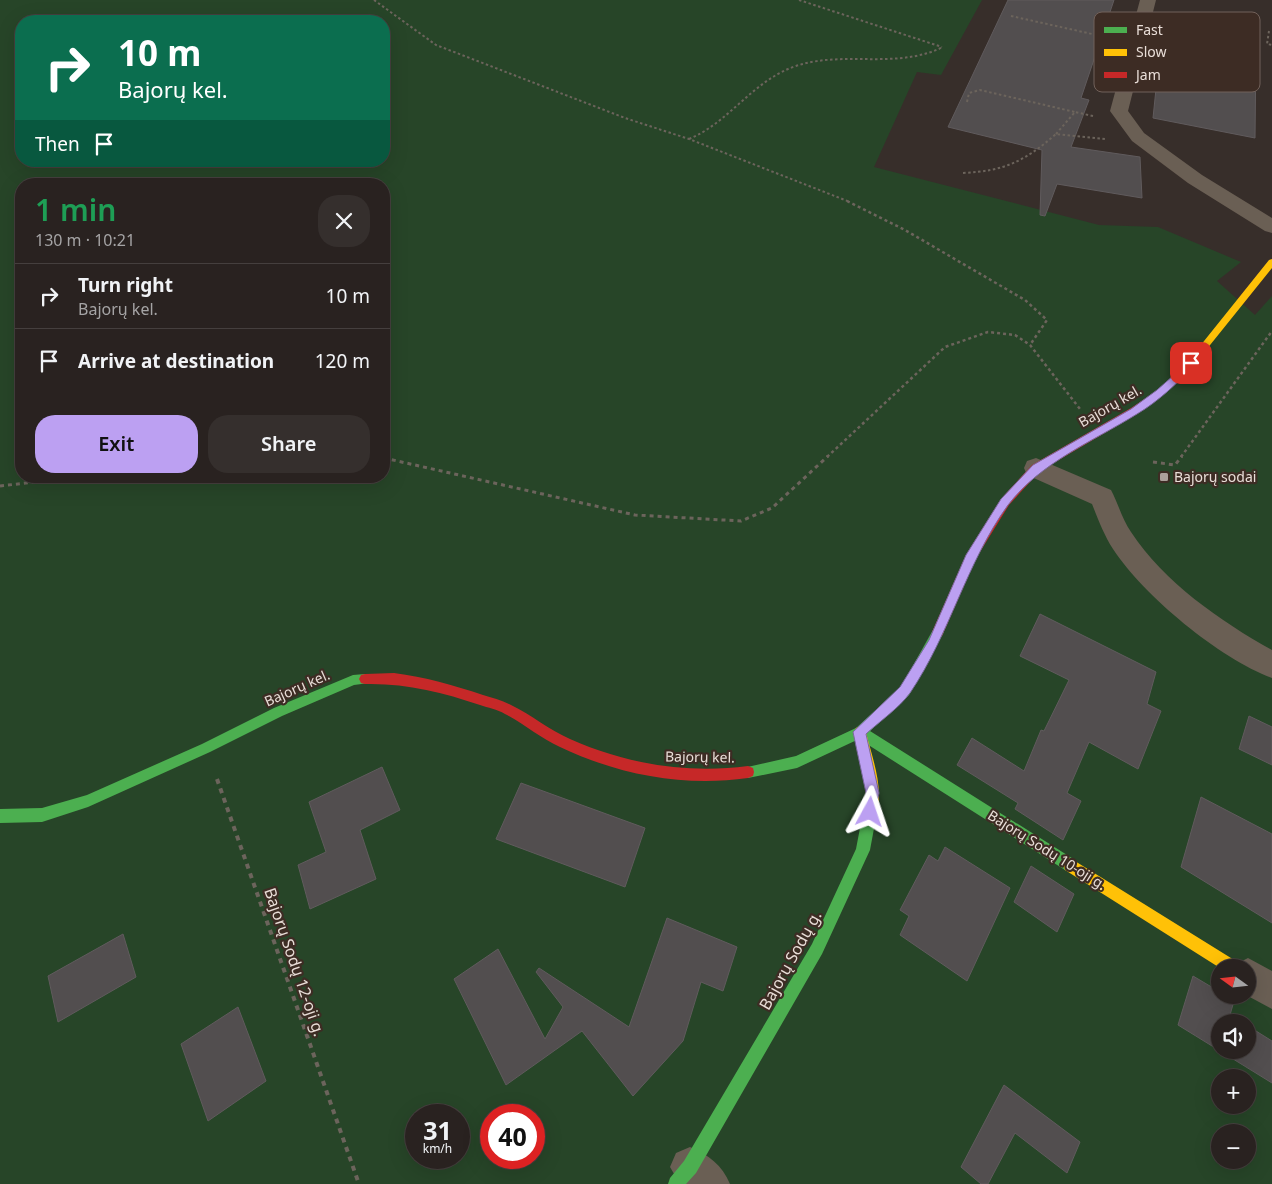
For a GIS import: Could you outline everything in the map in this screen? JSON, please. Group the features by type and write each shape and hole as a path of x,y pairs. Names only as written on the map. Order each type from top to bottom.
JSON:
{"street":[{"path":"1124,92 1118,111 1136,134 1195,179 1272,227"},
{"name":"Bajorų kel.","path":"0,816 42,815 88,801 206,748 278,712 353,680 392,677 439,686 506,708 565,743 611,761 671,774 733,775 797,762 860,732 904,690 934,644 970,558 1005,502 1036,468 1134,411 1161,393 1191,363 1272,262"},
{"path":"1036,468 1102,498 1123,542 1147,571 1192,612 1254,655 1272,665"},
{"name":"Bajorų Sodų 10-oji g.","path":"860,732 1220,959"},
{"name":"Bajorų Sodų g.","path":"692,1178 817,949 863,850 873,793 860,732"},
{"path":"1256,981 1272,992"}],"path":[{"path":"374,0 436,45 625,118 690,139 837,196 905,230 1025,300 1047,320 1030,345"},
{"path":"690,139 710,129 769,76 800,64 840,60 914,58 934,53 943,47 799,0"},
{"path":"1011,16 1094,34"},
{"path":"1269,31 1267,44 1272,44"},
{"path":"967,102 969,94 980,90 1075,112"},
{"path":"963,173 992,172 1009,168 1034,154 1056,134 1107,139 1136,134"},
{"path":"1153,462 1175,465 1272,331"},
{"path":"390,459 635,515 741,521 772,508 945,347 988,332 1015,335 1030,345 1098,431"},
{"path":"0,486 26,483"},
{"name":"Bajorų Sodų 12-oji g.","path":"206,748 359,1184"}],"green space":[{"path":"0,0 982,0 941,75 917,72 874,167 1099,225 1158,227 1241,262 1217,281 1255,315 1272,296 1272,1184 0,1184"}],"building":[{"path":"1008,0 1114,0 1110,12 1094,12 1094,59 1081,98 1089,100 1071,147 1140,157 1142,198 1057,184 1045,216 1040,215 1042,150 948,127"},
{"path":"1156,92 1256,92 1255,138 1153,118"},
{"path":"1040,614 1156,672 1147,704 1161,711 1138,769 1089,742 1067,793 1081,801 1063,840 1015,809 1018,803 957,765 972,738 1024,771 1041,730 1044,731 1069,680 1020,656"},
{"path":"1249,716 1272,727 1272,765 1239,749"},
{"path":"382,767 400,810 360,830 376,879 310,909 298,865 326,852 309,802"},
{"path":"521,783 645,828 625,887 496,839"},
{"path":"1201,797 1272,834 1272,923 1181,867"},
{"path":"945,847 1010,888 967,981 900,935 909,916 900,910 929,855 938,861"},
{"path":"1031,866 1074,894 1057,932 1014,902"},
{"path":"667,918 737,947 723,991 701,982 683,1041 633,1096 582,1031 506,1085 454,979 498,949 545,1039 563,1007 536,972 539,968 629,1027"},
{"path":"123,934 136,977 58,1022 48,976"},
{"path":"1193,976 1211,987 1211,1004 1233,1004 1230,1014 1211,1014 1211,1045 1178,1025"},
{"path":"238,1007 266,1081 208,1121 181,1044"},
{"path":"1256,1031 1272,1041 1272,1083 1256,1073 1256,1069 1249,1069 1233,1059 1256,1059"},
{"path":"1004,1085 1080,1142 1067,1173 1015,1133 988,1184 981,1184 961,1167"}],"traffic: fast":[{"path":"748,772 797,762 860,732 905,691 938,632"},
{"path":"0,816 42,815 88,801 206,748 278,712 353,680 365,679"},
{"path":"860,732 1070,865"},
{"path":"676,1184 690,1167 817,949 863,850 871,807"}],"traffic: slow":[{"path":"1167,387 1191,363 1272,262"},
{"path":"860,732 873,793 871,807"},
{"path":"1070,865 1220,959"}],"traffic: jam":[{"path":"938,632 970,558 1005,502 1036,468 1134,411 1167,387"},
{"path":"365,679 380,678 421,682 496,704 508,709 567,744 588,753 633,767 679,775 702,776 748,772"}],"place":[{"name":"Bajorų sodai","path":"1164,477"}],"route":[{"path":"870,812 873,793 860,732 904,690 934,644 970,558 1005,502 1036,468 1077,442 1134,411 1161,393 1191,363"}]}
